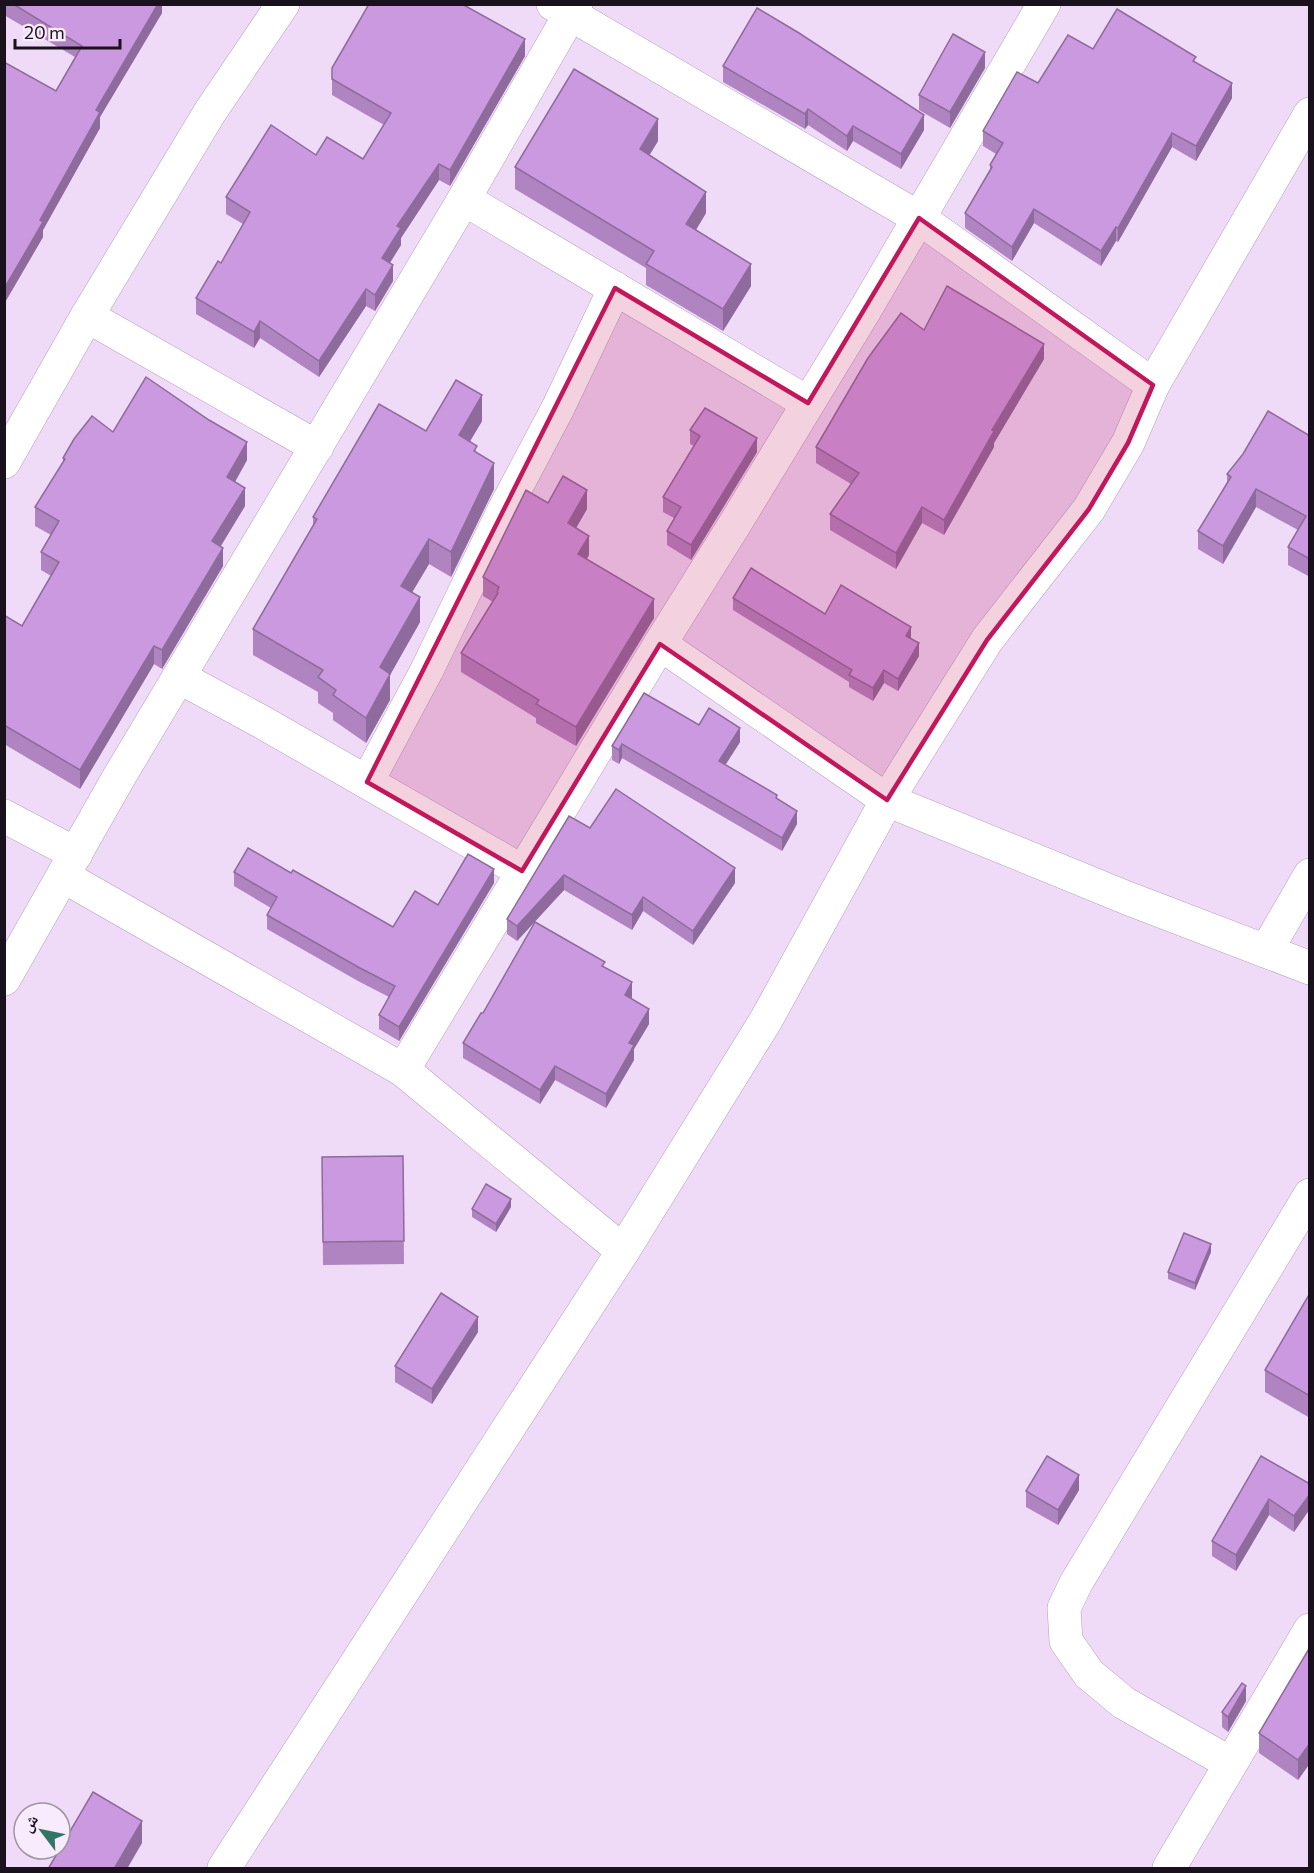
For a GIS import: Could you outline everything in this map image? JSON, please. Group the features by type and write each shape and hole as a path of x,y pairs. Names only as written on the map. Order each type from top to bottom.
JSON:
{"street":[{"path":"4,462 87,316 210,112 283,4"},
{"path":"403,1071 522,871 808,403 1044,4"},
{"path":"4,979 179,677 464,198 566,8 919,218 1153,385"},
{"path":"224,1869 623,1251 766,1020 887,800 987,640 1089,509 1128,443 1153,385 1310,114"},
{"path":"464,198 808,403"},
{"path":"367,783 427,670 558,408 615,288"},
{"path":"87,316 317,447"},
{"path":"660,644 887,800 1127,898 1310,968"},
{"path":"179,677 522,871"},
{"path":"4,816 69,865 403,1071 623,1251"},
{"path":"1266,951 1310,875"},
{"path":"1230,1763 1124,1703 1089,1674 1066,1641 1064,1608 1076,1582 1310,1195"},
{"path":"1169,1869 1310,1630"}],"highlighted area":[{"path":"919,218 1153,385 1128,443 1089,509 987,640 887,800 660,644 522,871 367,782 615,288 808,403"}],"building":[{"path":"13,4 158,4 96,110 100,112 40,220 43,222 4,289 4,62 56,91 82,46"},
{"path":"369,4 462,4 525,39 450,170 439,164 397,226 401,228 382,258 393,265 375,295 366,289 319,361 260,321 254,332 196,298 218,261 221,263 250,212 226,197 271,125 316,155 327,137 363,159 391,113 332,79 332,68"},
{"path":"757,8 924,115 901,154 853,126 847,136 808,109 805,114 723,66"},
{"path":"1117,9 1196,57 1193,61 1232,83 1196,146 1172,133 1118,228 1116,227 1101,251 1034,209 1012,247 965,213 1003,143 983,131 1017,72 1038,83 1068,35 1093,49"},
{"path":"953,34 985,52 950,112 919,95"},
{"path":"574,69 658,119 640,149 706,192 686,224 751,264 723,309 646,264 654,251 515,167"},
{"path":"947,286 1044,344 992,430 994,431 944,520 922,507 896,553 830,514 859,473 816,447 868,358 901,313 924,330"},
{"path":"146,377 209,420 247,442 227,477 245,488 212,541 223,548 162,650 154,646 80,770 4,725 4,615 22,626 59,562 41,552 59,521 35,507 65,459 63,458 74,439 92,416 113,432"},
{"path":"456,380 482,395 459,435 477,446 474,451 494,463 451,552 429,539 401,586 420,597 380,667 390,674 366,718 333,695 336,690 318,677 323,670 253,629 317,519 313,517 379,404 426,431"},
{"path":"705,408 757,438 691,545 667,531 681,507 663,497 700,436 690,430"},
{"path":"1268,411 1310,436 1310,559 1288,547 1306,516 1256,489 1223,546 1198,531 1231,477 1227,474 1243,454"},
{"path":"563,476 587,490 568,523 589,536 578,554 654,599 576,727 536,704 539,700 461,653 498,593 499,587 483,577 526,490 548,503"},
{"path":"751,568 825,614 841,585 911,627 906,636 919,643 898,679 884,670 873,688 849,675 852,670 733,598"},
{"path":"644,693 699,725 709,708 740,728 719,761 777,795 776,798 797,811 782,838 622,744 619,750 612,746"},
{"path":"616,789 735,868 693,931 643,897 632,915 564,875 517,926 507,919 569,816 590,828"},
{"path":"248,848 291,873 293,870 393,927 415,891 438,905 468,854 494,869 399,1027 379,1015 395,986 267,915 277,897 234,872"},
{"path":"535,922 605,962 602,966 632,982 625,995 649,1009 629,1043 634,1045 606,1094 555,1066 540,1090 463,1043 483,1013"},
{"path":"403,1156 404,1241 323,1242 322,1157"},
{"path":"486,1184 511,1199 496,1224 472,1209"},
{"path":"1184,1233 1211,1244 1195,1283 1168,1272"},
{"path":"441,1293 478,1317 432,1389 395,1366"},
{"path":"1310,1293 1310,1396 1265,1370"},
{"path":"1047,1456 1079,1475 1058,1510 1026,1491"},
{"path":"1261,1456 1310,1484 1310,1494 1294,1516 1269,1499 1236,1555 1212,1541"},
{"path":"1310,1647 1310,1743 1298,1760 1259,1733"},
{"path":"1242,1683 1246,1686 1228,1717 1222,1712"},
{"path":"93,1792 142,1821 114,1869 48,1869 53,1861 72,1861 72,1828"}]}
